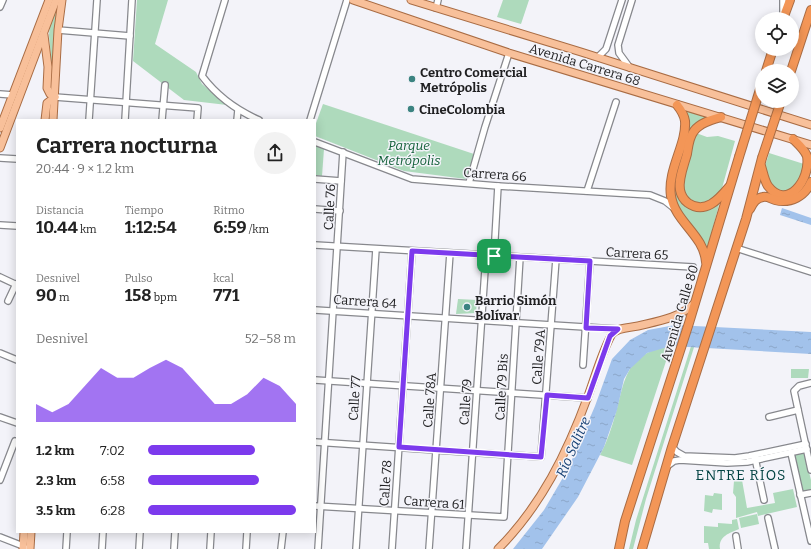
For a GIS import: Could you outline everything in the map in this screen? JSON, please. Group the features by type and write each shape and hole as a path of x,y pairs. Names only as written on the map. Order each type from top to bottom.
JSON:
{"highway":[{"path":"786,12 790,0"},
{"path":"793,64 810,13"},
{"path":"677,105 683,113 685,127 671,180 671,196 676,211 700,242 706,255 706,268"},
{"name":"Avenida Calle 80","path":"619,549 625,522 689,323 755,106"},
{"path":"642,549 672,447 746,219 761,161 779,108"},
{"path":"721,117 704,123 693,132 681,177 680,189 682,196 687,202 697,207 703,207 709,206 716,201 730,185"},
{"path":"761,161 766,183 774,192 780,195 796,192 805,183 809,163 805,152 793,139"},
{"path":"746,219 753,204 760,198 766,196 776,200 794,200 805,192 811,182"}],"main road":[{"path":"0,148 43,33 49,0"},
{"path":"0,128 47,14 56,0"},
{"path":"53,119 58,30 62,0"},
{"name":"Avenida Carrera 68","path":"353,0 509,53 677,105 811,144"},
{"name":"Avenida Carrera 68","path":"411,0 811,126"},
{"path":"43,33 48,68 47,88 50,94 55,98"},
{"path":"45,119 47,103 55,98"},
{"name":"Carrera 64","path":"618,329 637,326 679,315 688,310 695,303"},
{"path":"679,315 689,323"},
{"path":"498,549 534,506 563,458 588,398 610,336 618,329"},
{"path":"24,533 26,548"},
{"path":"26,548 31,533"}],"street":[{"path":"0,7 3,0"},
{"path":"89,119 97,0"},
{"path":"125,119 132,0"},
{"path":"225,0 202,76 238,110 257,119"},
{"path":"310,119 347,0"},
{"path":"436,8 438,0"},
{"path":"598,58 606,49 622,0"},
{"path":"630,68 619,53 618,45 631,0"},
{"path":"783,0 783,12"},
{"path":"58,30 130,36"},
{"path":"469,183 485,126 509,53"},
{"path":"162,119 165,86"},
{"path":"0,94 13,95"},
{"path":"55,98 198,108 197,119"},
{"path":"587,192 616,102"},
{"path":"237,119 238,110"},
{"name":"Carrera 66","path":"316,142 412,179 587,192 642,194 659,198 676,211"},
{"name":"Calle 76","path":"318,549 318,506 324,442 343,152"},
{"path":"0,158 16,159"},
{"path":"316,179 341,181"},
{"path":"494,256 498,186"},
{"path":"316,209 340,211"},
{"path":"0,225 16,226"},
{"name":"Carrera 65","path":"316,245 693,267"},
{"path":"736,248 811,272"},
{"name":"Calle 77","path":"356,549 376,249"},
{"name":"Calle 78","path":"392,549 412,251"},
{"name":"Calle 78A","path":"429,549 450,253"},
{"name":"Calle 79","path":"466,549 486,256"},
{"name":"Calle 79 Bis","path":"504,517 520,257"},
{"name":"Calle 79A","path":"508,455 541,457 547,395 556,260"},
{"path":"583,365 590,261"},
{"path":"0,277 16,284 8,301"},
{"name":"Carrera 64","path":"316,310 618,329"},
{"path":"0,353 16,360"},
{"path":"316,380 588,398"},
{"path":"811,384 796,388 794,390 811,470"},
{"path":"769,417 798,410"},
{"path":"0,417 16,423"},
{"path":"0,480 15,441"},
{"path":"316,442 508,455"},
{"path":"672,447 684,456 734,460"},
{"path":"666,467 674,461 680,460 734,460 755,458 791,453 806,447"},
{"path":"755,458 806,447"},
{"path":"791,453 811,541"},
{"path":"755,458 764,500"},
{"path":"800,495 811,493"},
{"name":"Carrera 61","path":"318,506 504,517"},
{"path":"768,518 775,549"},
{"path":"66,549 67,533"},
{"path":"102,549 103,533"},
{"path":"139,549 140,533"},
{"path":"174,549 175,533"},
{"path":"210,549 211,533"},
{"path":"246,549 247,533"},
{"path":"281,549 283,533"},
{"path":"736,536 738,549"},
{"path":"0,537 26,548"}],"green space":[{"path":"137,0 168,0 155,44 196,72 202,84 227,105 184,100 133,61"},
{"path":"503,0 529,0 521,24 497,17"},
{"path":"58,3 52,88 50,83 51,58 49,35 50,24"},
{"name":"Parque Metrópolis","path":"323,104 474,154 466,179 404,171 316,136 316,123"},
{"path":"686,109 713,118 695,126 678,181 688,207 720,201 707,250 700,236 681,211 674,197 675,176 689,125"},
{"path":"696,133 707,137 718,136 735,141 721,192 717,197 702,205 687,199 682,185"},
{"path":"316,145 324,149 322,176 316,175"},
{"path":"769,153 804,164 803,180 785,193 774,187 765,173"},
{"name":"Barrio Simón Bolívar","path":"458,299 477,300 476,313 456,314"},
{"path":"693,340 696,341 646,499 633,549 629,549 636,520"},
{"path":"671,346 632,465 600,455 611,429 628,372 639,359 647,353"},
{"path":"791,369 809,369 808,378 791,378"},
{"path":"804,452 811,480 811,491 802,492 793,454"},
{"path":"742,480 747,508 775,503 773,493 793,489 797,507 758,516 757,512 736,518 736,497 733,493 734,481"},
{"path":"714,493 722,494 722,510 713,509 712,513 704,511 705,495 713,496"},
{"path":"757,514 759,524 741,528 739,518"},
{"path":"737,519 739,529 723,538 720,549 709,549 708,543 704,543 704,526 718,527 718,523 732,524 732,520"}],"water":[{"path":"782,208 811,218 811,225 780,215"},
{"path":"675,325 811,332 811,354 671,346 647,353 630,369 624,379 617,410 604,447 578,497 542,549 513,549 544,510 568,469 595,406 612,359 630,340 648,330"}],"place":[{"name":"Centro Comercial Metrópolis","path":"412,79"},
{"name":"CineColombia","path":"411,109"},
{"name":"Barrio Simón Bolívar","path":"467,307"}],"district":[{"name":"ENTRE RÍOS","path":"741,475"}],"route":[{"path":"412,251 494,256 590,261 586,328 618,329 610,336 588,398 547,395 541,457 399,447 412,251"}],"water label":[{"name":"Río Salitre","path":"573,447"}]}
